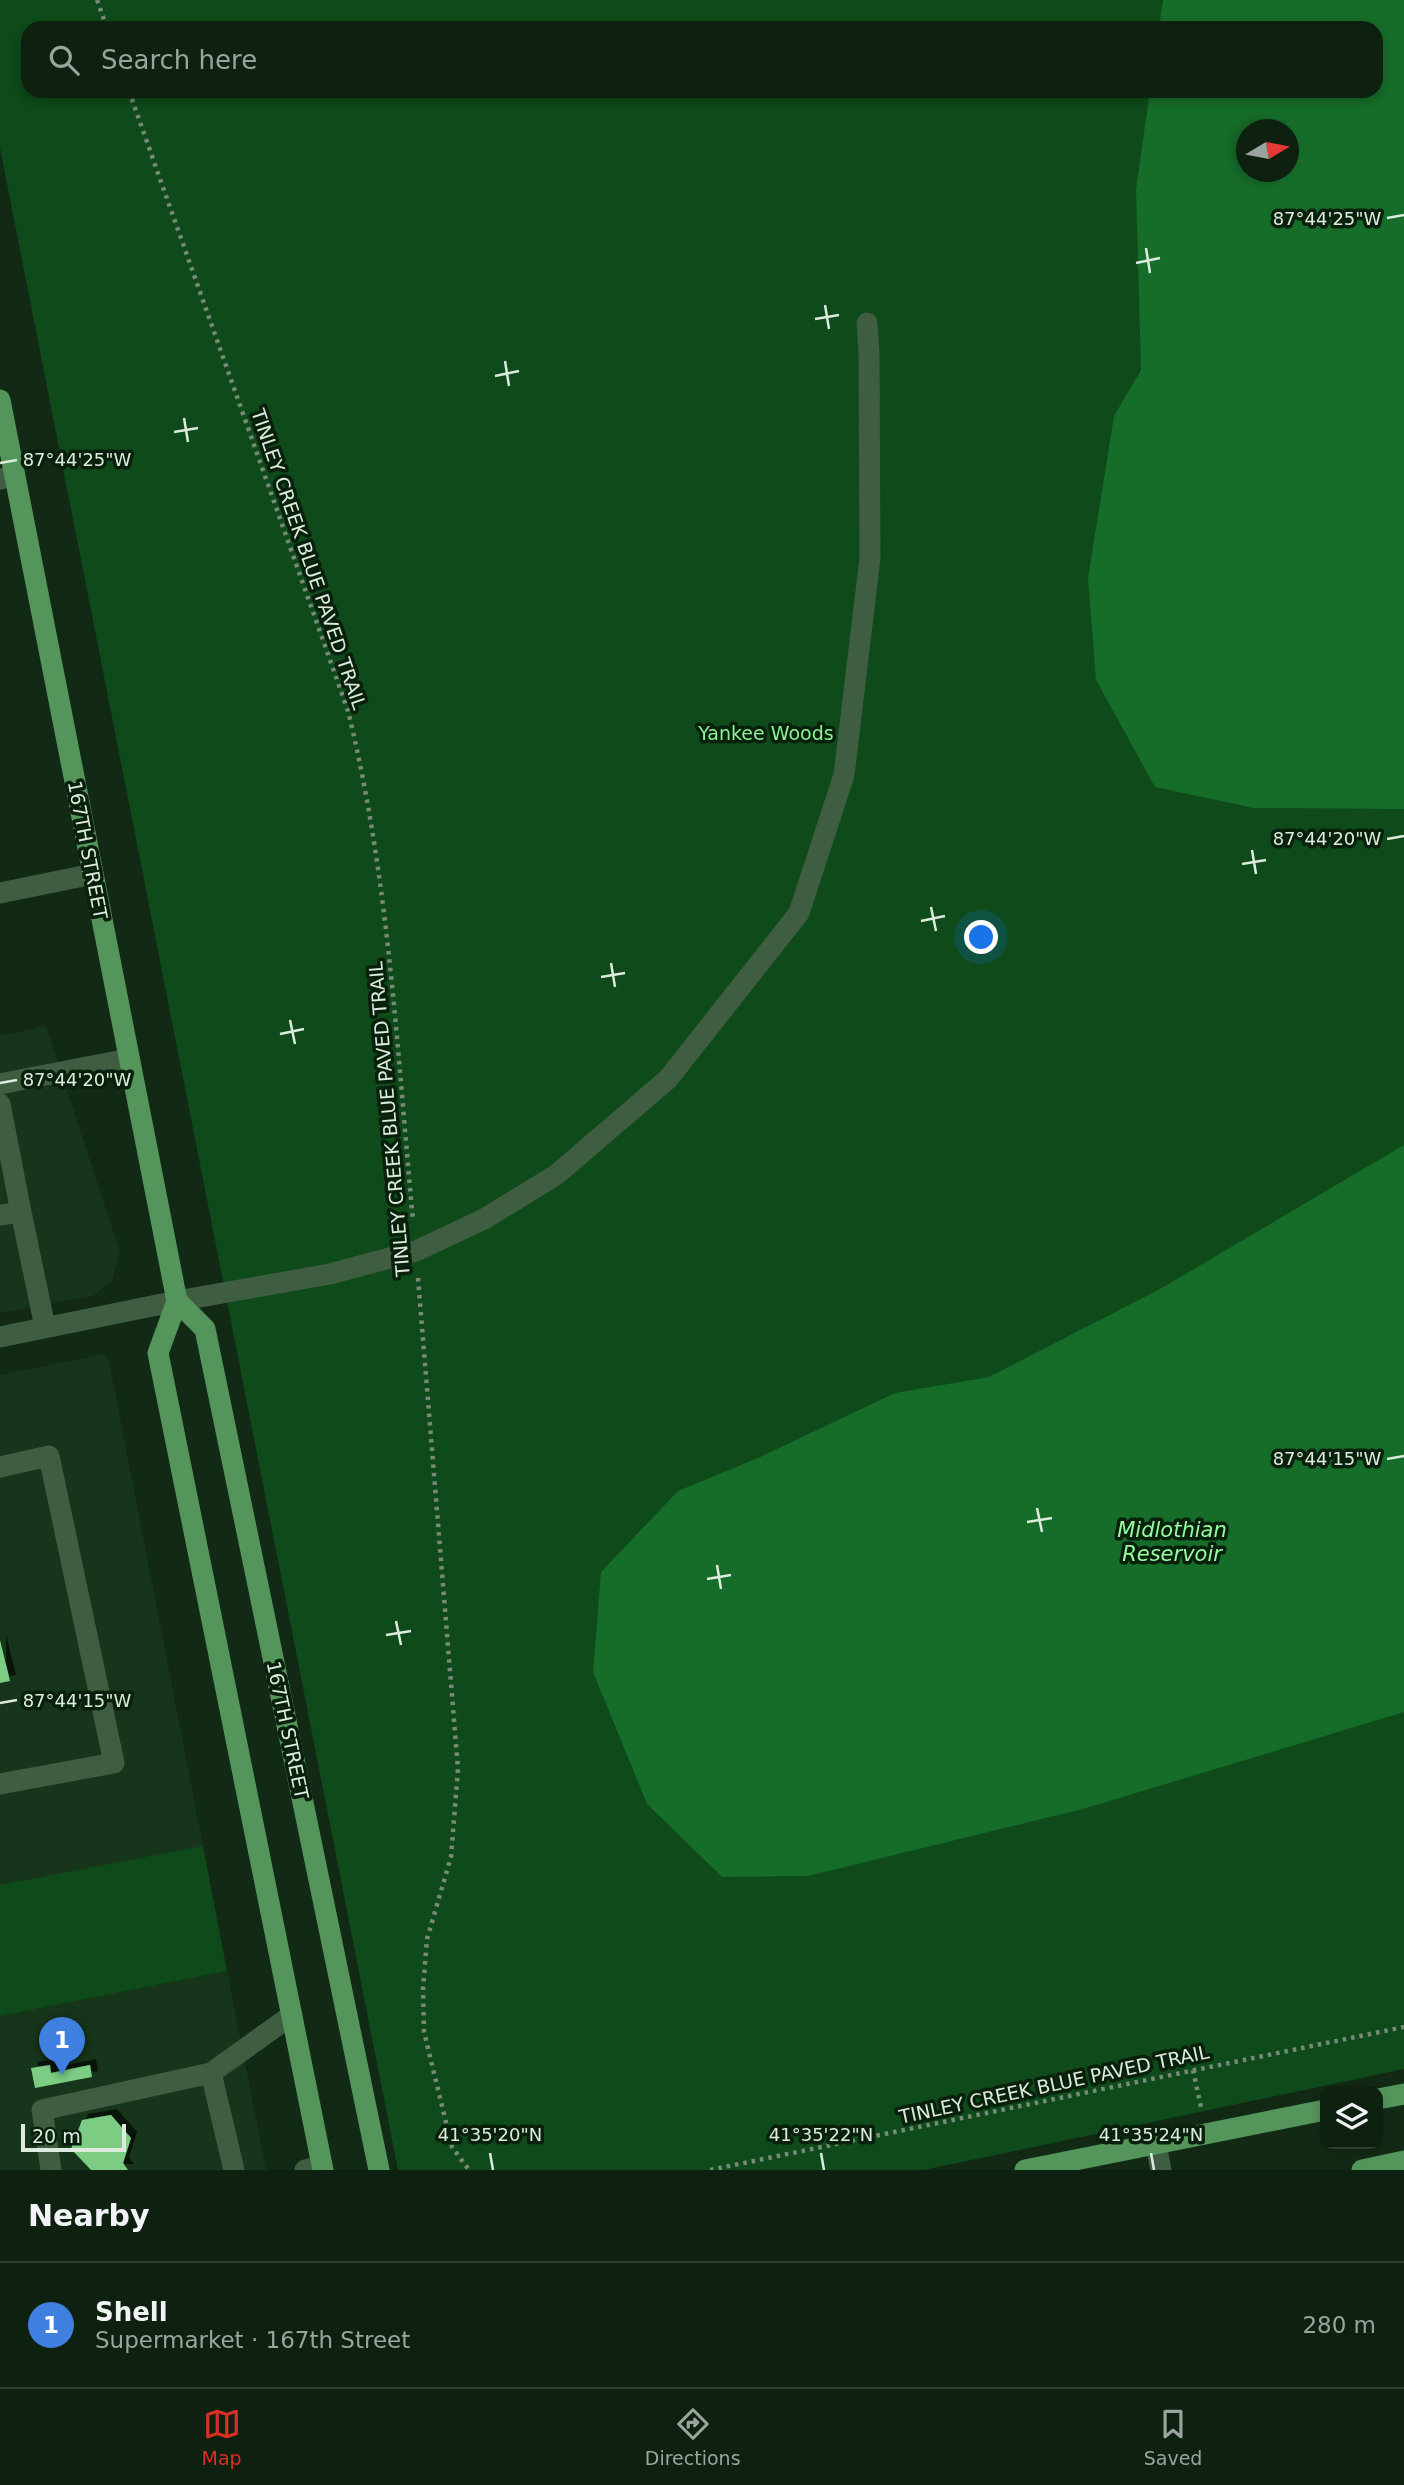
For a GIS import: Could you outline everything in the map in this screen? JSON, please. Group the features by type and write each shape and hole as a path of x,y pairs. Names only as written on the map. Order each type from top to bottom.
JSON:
{"main road":[{"name":"167TH STREET","path":"0,400 7,477 93,874 177,1301 205,1329 379,2170"},
{"path":"177,1301 158,1353 292,2015 317,2169"},
{"path":"1383,2098 1404,2094"},
{"path":"1025,2170 1320,2111"},
{"path":"1362,2170 1404,2161"}],"street":[{"path":"0,1337 177,1301 330,1274 416,1251 484,1219 537,1189 668,1079 799,913 844,775 870,558 867,323"},
{"path":"0,893 93,874"},
{"path":"0,1083 128,1059"},
{"path":"0,1104 45,1327"},
{"path":"0,1215 21,1212"},
{"path":"0,1467 49,1456 114,1763 0,1784"},
{"path":"51,2170 42,2110 211,2073 292,2015"},
{"path":"211,2073 234,2170"},
{"path":"1156,2144 1161,2170"}],"path":[{"path":"97,0 104,21"},
{"name":"TINLEY CREEK BLUE PAVED TRAIL","path":"132,98 351,725 365,779 384,909 416,1251 458,1769 451,1857 427,1939 423,1989 424,2032 452,2147 469,2170"},
{"name":"TINLEY CREEK BLUE PAVED TRAIL","path":"710,2170 1404,2027"},
{"path":"1194,2070 1201,2111"}],"shaded area":[{"path":"46,1026 120,1252 112,1281 93,1296 0,1313 0,1036"},
{"path":"104,1354 109,1361 203,1846 0,1887 0,1375"},
{"path":"227,1971 266,2170 0,2170 0,2016"}],"green space":[{"name":"Yankee Woods","path":"0,0 1404,0 1404,2069 924,2170 398,2170 0,148"},
{"path":"203,1846 227,1971 0,2016 0,1885"}],"water":[{"path":"1163,0 1404,0 1404,809 1254,808 1155,787 1096,680 1088,578 1114,416 1141,370 1136,189 1149,98 1383,98 1383,21 1160,21"},
{"name":"Midlothian Reservoir","path":"1404,1145 1404,1712 1083,1809 808,1876 722,1877 647,1804 593,1672 601,1572 678,1491 758,1458 895,1393 989,1377 1160,1289"}],"building":[{"path":"0,1640 10,1681 0,1683"},
{"path":"50,2065 51,2073 90,2065 92,2077 35,2088 31,2068"},
{"path":"111,2115 131,2138 123,2163 128,2170 91,2170 71,2149 82,2120"}],"place":[{"name":"Shell","path":"62,2075"}]}
